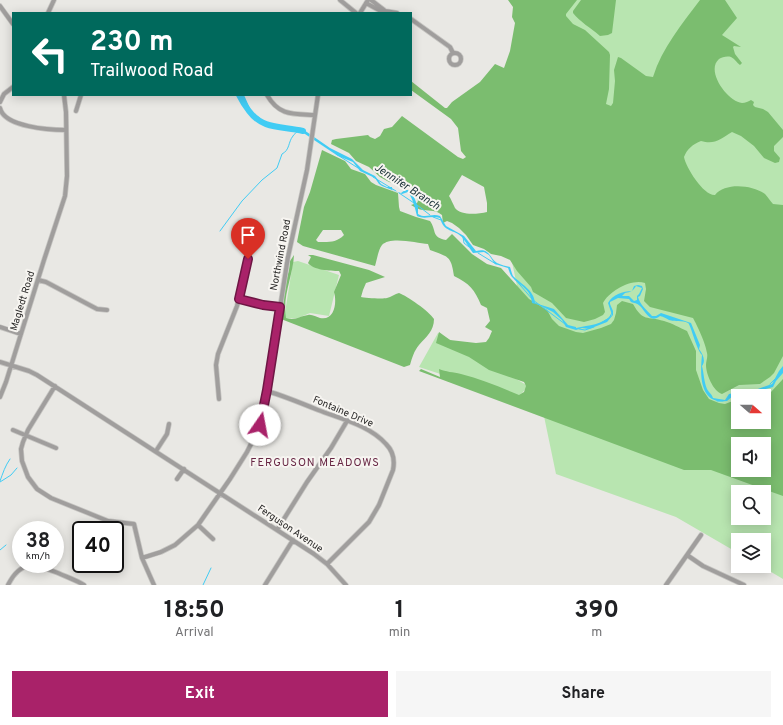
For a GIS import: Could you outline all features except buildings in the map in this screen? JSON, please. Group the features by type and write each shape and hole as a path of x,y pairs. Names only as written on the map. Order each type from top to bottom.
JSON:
{"street":[{"path":"48,12 54,0"},
{"path":"340,0 355,12"},
{"path":"371,0 384,10"},
{"path":"361,12 367,2 379,10 393,12"},
{"path":"0,6 12,23"},
{"path":"412,20 450,47 453,53"},
{"path":"0,102 4,94 12,88"},
{"name":"Magledt Road","path":"0,397 12,366 66,192 66,130 64,96"},
{"path":"76,111 81,96"},
{"path":"268,96 272,104 287,113 314,115"},
{"name":"Northwind Road","path":"142,558 161,552 175,545 198,525 221,493 256,434 261,421 289,251 305,179 318,96"},
{"path":"0,111 7,119 12,121 44,129 66,130"},
{"path":"219,399 216,365 218,354 235,313 239,299 248,259 248,248"},
{"path":"38,280 46,282 97,309 107,310"},
{"path":"239,299 263,305 280,307"},
{"path":"0,327 21,334"},
{"path":"0,362 29,371 55,386 221,493"},
{"path":"55,386 25,435 22,449 22,461 28,477 38,489 51,498 108,521 134,524 142,558 154,585"},
{"name":"Fontaine Drive","path":"267,390 369,431 386,444 392,454 394,464 375,513 369,522 327,564"},
{"path":"277,530 347,421"},
{"path":"156,451 167,434 169,424"},
{"path":"13,430 56,448"},
{"path":"177,479 184,469"},
{"name":"Ferguson Avenue","path":"221,493 327,564 346,585"},
{"path":"198,525 214,539"},
{"path":"666,585 701,535"},
{"path":"265,585 293,540"},
{"path":"687,555 703,566 744,585"},
{"path":"8,585 18,570 32,565 44,568 84,585"}],"green space":[{"path":"508,0 577,0 566,16 573,24 585,30 609,52 609,89 606,104 611,106 613,103 615,81 614,70 618,57 646,76 653,77 667,46 700,0 725,0 737,18 722,35 741,47 733,47 735,54 742,63 740,65 731,57 719,59 715,64 716,78 725,92 736,101 742,103 751,100 754,102 753,105 755,107 768,112 783,130 783,137 774,146 774,151 780,158 779,162 775,163 764,158 754,146 741,136 732,132 714,142 698,142 689,149 684,157 688,168 696,180 706,191 711,194 715,195 725,188 739,186 747,187 765,194 773,204 783,205 783,356 774,373 760,384 739,385 722,394 719,392 713,386 706,369 706,349 693,318 650,307 644,301 646,289 645,283 634,282 615,290 603,303 605,312 603,315 595,319 584,322 566,318 552,303 533,292 531,287 517,271 510,260 491,254 484,249 473,245 459,228 447,221 443,223 442,215 440,213 420,210 411,205 417,203 418,201 416,193 409,187 389,182 380,177 369,167 356,161 349,153 331,144 332,140 336,139 368,135 375,139 380,136 384,129 392,127 402,116 458,157 463,159 466,157 461,151 458,128 451,119 412,91 412,82 447,108 452,102 480,82 495,64 504,68 510,51 515,23 512,17 513,7","holes":["462,175 484,187 487,212 475,214 465,213 458,211 455,208 449,196"]},
{"path":"565,0 783,0 783,579 771,572 771,533 731,533 731,549 676,517 556,474 495,180"},
{"path":"581,0 616,0 612,33 600,36 573,13"},
{"path":"322,150 345,161 351,169 365,174 371,182 376,185 398,193 400,211 430,221 436,235 441,239 446,240 452,234 472,254 487,264 501,268 529,299 547,310 552,319 559,326 583,333 601,328 611,324 614,320 617,305 622,301 633,304 643,316 673,324 687,331 696,351 696,370 703,390 709,399 725,404 731,402 731,429 771,429 771,392 783,379 783,496 771,492 771,485 753,485 711,470 684,470 419,371 421,369 440,377 439,369 461,374 519,395 524,392 526,386 524,382 489,370 469,357 436,343 439,332 450,340 476,343 486,342 492,331 485,327 490,321 487,308 481,305 476,295 464,281 454,276 452,264 448,258 430,250 428,244 397,240 386,242 382,245 375,266 303,246 297,242 304,207 310,192","holes":["323,230 341,230 344,235 335,241 318,242 316,240"]},
{"path":"294,255 285,302 286,318 295,319 312,315 325,318 329,317 334,310 334,292 341,275 339,271 322,270 310,265 308,263 311,257 308,255 369,270 385,277 366,283 361,297 388,298 399,293 418,304 434,319 433,327 419,345 412,357 410,365 404,367 281,319 285,285 290,261"},
{"path":"298,261 339,275 329,316 310,313 298,318 284,319 293,262"},
{"path":"438,333 528,386 517,399 419,367"}],"water":[{"path":"242,96 244,96 253,115 259,117 266,125 280,125 304,130 330,148 352,159 363,170 375,176 381,184 387,187 392,187 394,191 382,186 375,178 360,171 353,162 338,156 302,132 281,126 272,127 262,125 250,112"},
{"name":"Jennifer Branch","path":"408,190 414,197 418,207 418,214 424,216 440,216 446,226 464,236 476,251 484,250 489,254 494,261 497,263 510,267 513,276 530,291 535,303 554,309 568,325 576,328 604,321 612,315 608,303 612,298 622,293 632,291 634,286 638,285 642,286 643,289 638,297 639,300 652,316 656,316 661,313 691,323 700,345 699,349 704,358 702,366 708,390 713,398 725,400 731,394 731,398 727,401 718,401 711,398 706,393 703,387 701,371 702,355 698,348 688,323 671,321 660,316 654,319 651,318 638,304 631,302 629,299 618,298 610,302 613,315 607,322 589,329 582,328 576,330 566,327 562,320 553,312 532,303 530,294 512,277 508,268 495,264 489,255 484,252 473,253 462,237 444,226 440,218 423,218 417,216 413,201 408,192 402,194 396,192 401,193","holes":["636,286 642,288 637,296 637,300 634,301 629,296 622,296 634,289"]},
{"name":"Jennifer Branch","path":"783,366 783,373 773,387 758,389 772,384"}],"waterway":[{"name":"Jennifer Branch","path":"240,96 249,111 260,121 273,126 303,131"},
{"path":"220,231 242,201 262,180 277,168 282,154 288,148 291,138 298,131"},
{"name":"Jennifer Branch","path":"336,154 358,168"},
{"name":"Jennifer Branch","path":"373,177 396,191"},
{"name":"Jennifer Branch","path":"399,193 414,203"},
{"name":"Jennifer Branch","path":"417,205 430,215"},
{"name":"Jennifer Branch","path":"433,217 441,220"},
{"name":"Jennifer Branch","path":"463,237 464,243 469,247"},
{"name":"Jennifer Branch","path":"478,253 496,264"},
{"name":"Jennifer Branch","path":"514,278 533,300 565,324"},
{"name":"Jennifer Branch","path":"601,323 609,318 612,313"},
{"name":"Jennifer Branch","path":"579,329 585,330 594,327"},
{"name":"Jennifer Branch","path":"770,384 775,379"},
{"name":"Jennifer Branch","path":"717,401 723,401"},
{"path":"0,481 5,467 10,459"},
{"path":"0,482 11,475 17,468"},
{"path":"0,550 6,545"},
{"path":"203,585 211,568"}],"district":[{"name":"FERGUSON MEADOWS","path":"315,463"}],"route":[{"path":"248,259 239,299 263,305 280,307 260,425"}]}
